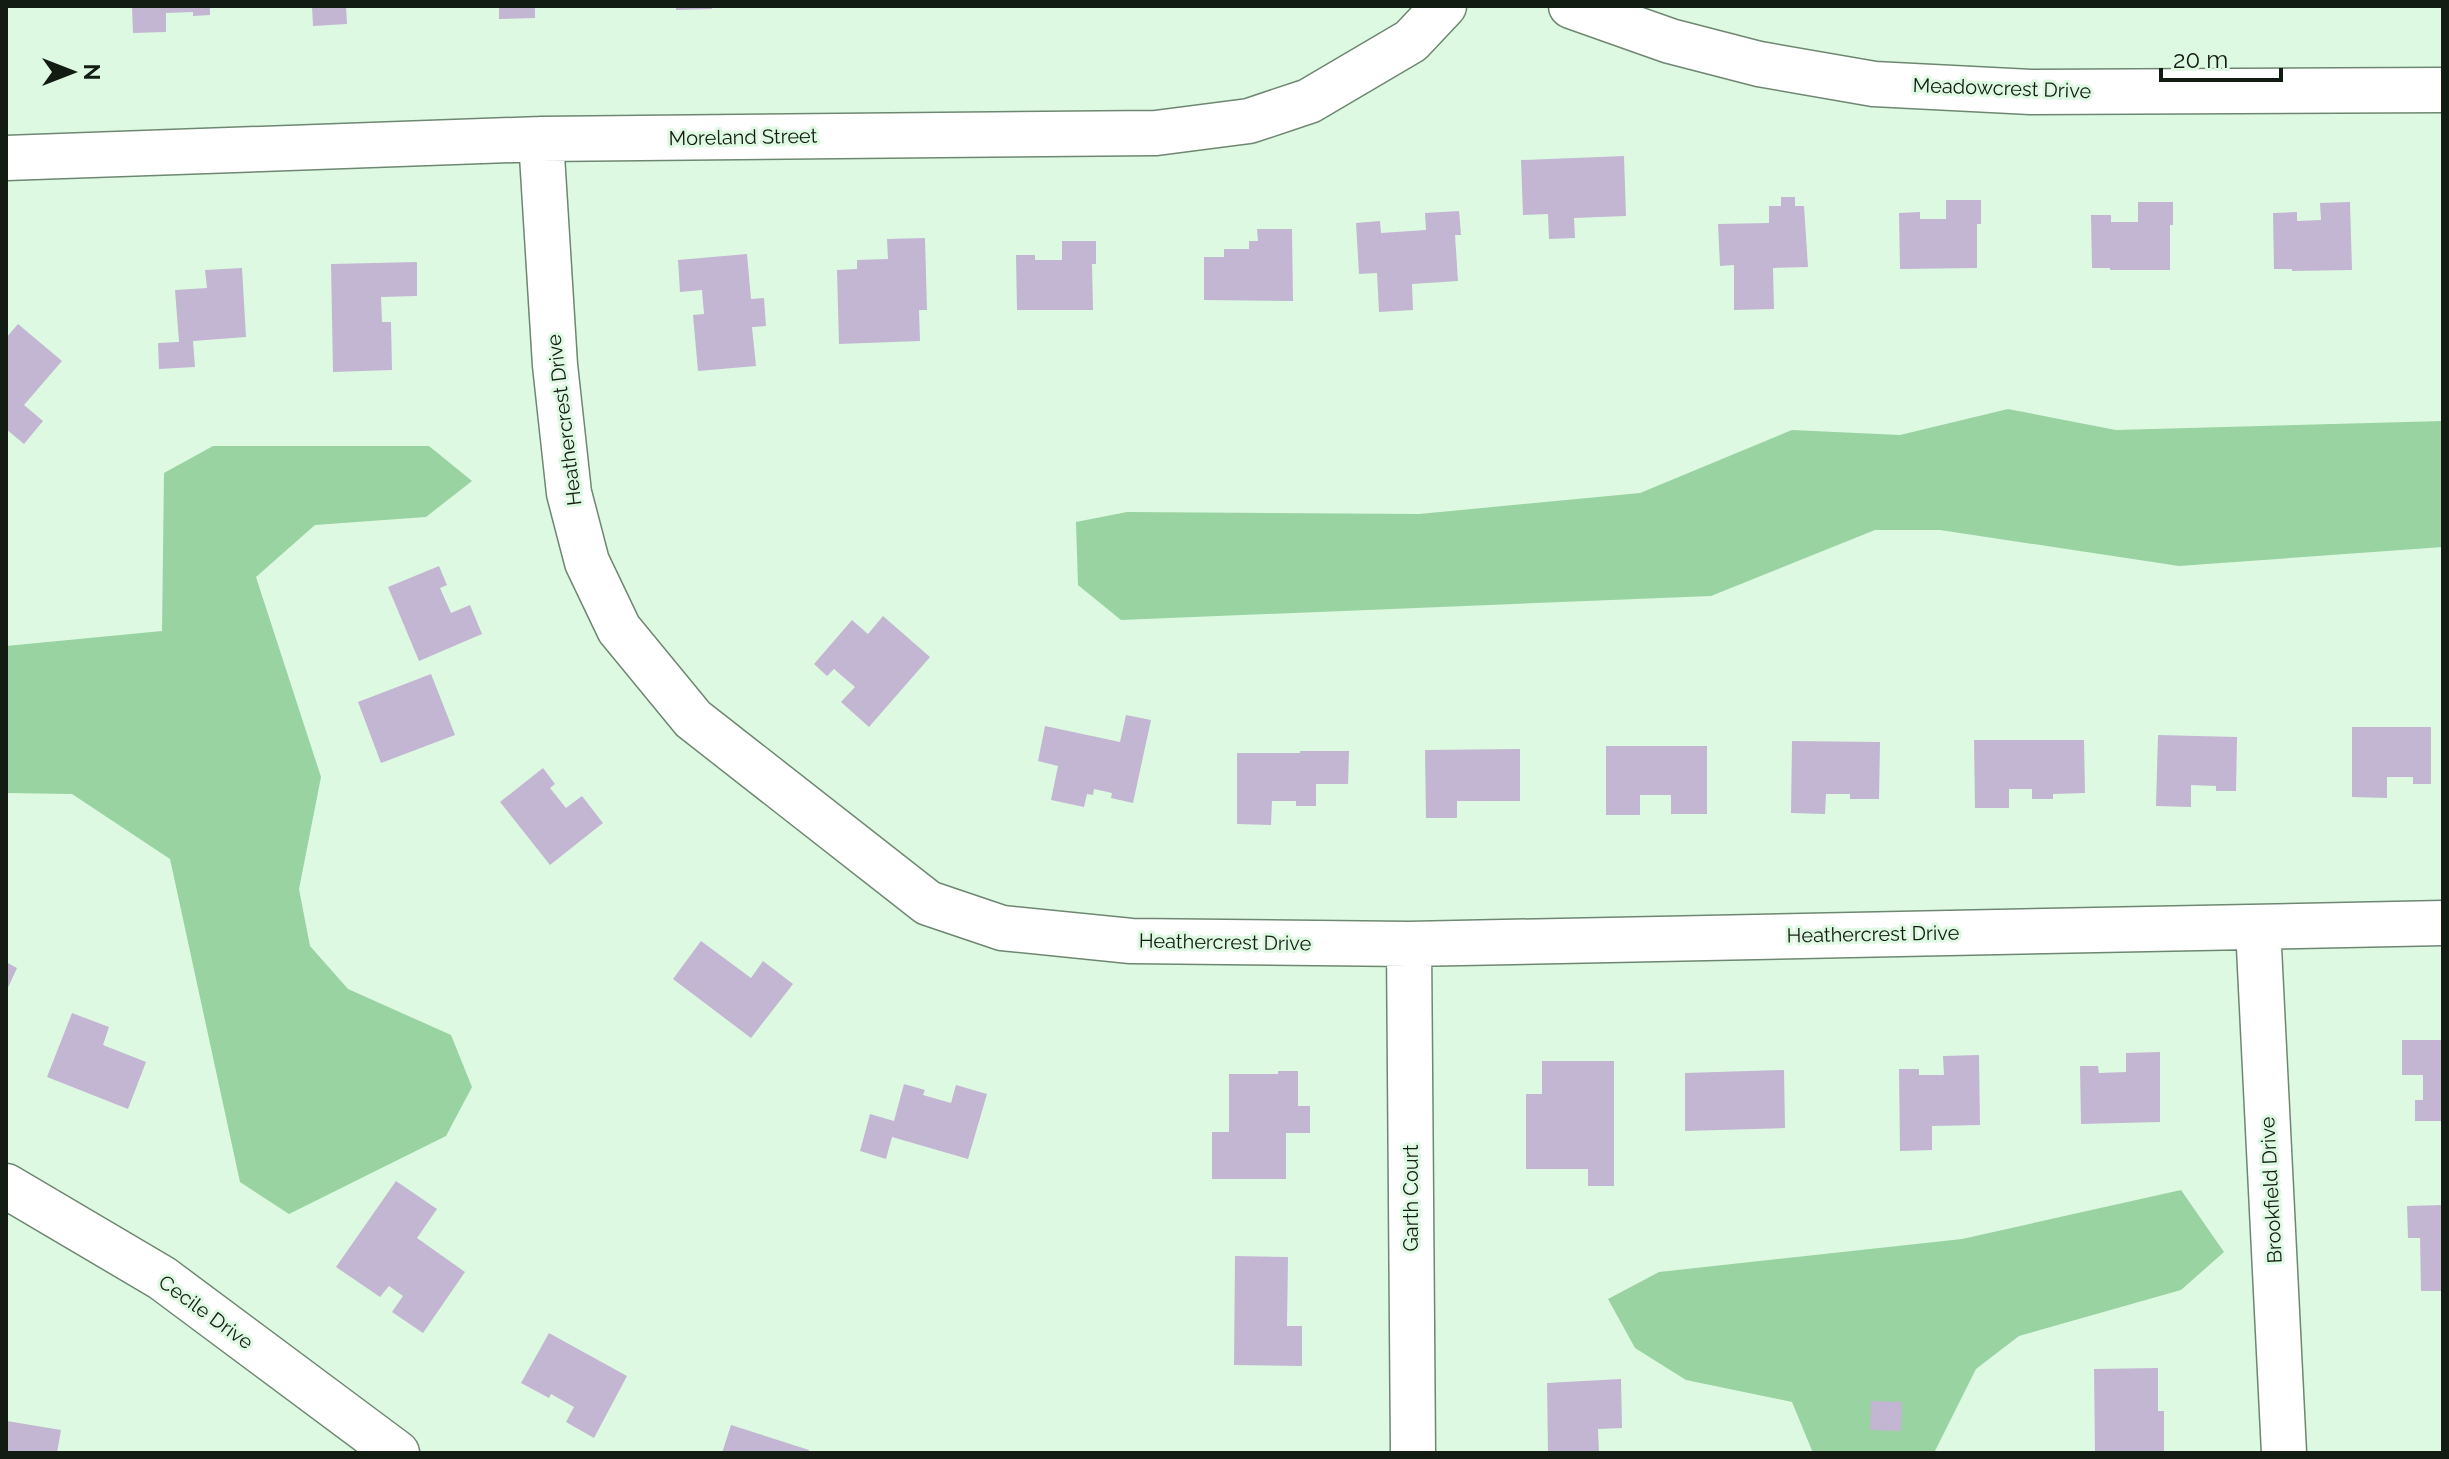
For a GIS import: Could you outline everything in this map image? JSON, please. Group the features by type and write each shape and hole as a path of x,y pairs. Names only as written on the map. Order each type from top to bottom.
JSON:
{"street":[{"name":"Moreland Street","path":"6,158 541,139 1156,133 1249,121 1309,101 1411,41 1444,6"},
{"name":"Meadowcrest Drive","path":"1571,6 1670,41 1759,64 1874,84 2031,92 2443,90"},
{"name":"Heathercrest Drive","path":"541,139 555,365 569,493 587,562 619,629 693,719 928,903 1002,928 1131,941 1409,944 2443,923"},
{"name":"Brookfield Drive","path":"2258,927 2284,1453"},
{"name":"Garth Court","path":"1409,944 1413,1453"},
{"name":"Cecile Drive","path":"6,1186 162,1278 397,1453"}],"green space":[{"path":"2008,409 2116,430 2443,421 2443,547 2179,566 1940,530 1875,530 1711,596 1121,620 1078,585 1076,522 1127,512 1419,514 1640,493 1792,430 1900,435"},
{"path":"213,446 429,446 472,481 426,517 315,525 256,577 321,777 299,889 310,946 348,989 451,1035 472,1087 446,1136 289,1214 240,1182 170,859 72,794 6,793 6,646 162,631 164,473"},
{"path":"2181,1190 2224,1252 2181,1290 2019,1336 1976,1369 1934,1453 1813,1453 1792,1402 1686,1380 1635,1348 1608,1299 1659,1272 1962,1239"}],"building":[{"path":"132,6 210,6 210,15 166,13 166,32 133,33"},
{"path":"312,6 346,6 347,24 313,26"},
{"path":"499,6 535,6 535,18 499,19"},
{"path":"676,6 712,6 712,9 676,10"},
{"path":"1624,156 1626,216 1574,218 1575,238 1549,239 1548,214 1523,215 1521,160"},
{"path":"1781,197 1795,197 1795,206 1804,206 1808,267 1773,268 1774,309 1734,310 1734,265 1720,266 1718,224 1769,223 1769,206 1781,206"},
{"path":"1946,200 1981,200 1981,224 1977,224 1977,268 1900,269 1899,213 1920,212 1920,219 1946,219"},
{"path":"2138,202 2173,202 2170,270 2092,268 2091,215 2111,215 2111,222 2138,222"},
{"path":"2350,202 2352,270 2274,269 2273,213 2297,212 2297,221 2321,220 2320,203"},
{"path":"1459,211 1461,235 1455,235 1458,281 1412,284 1413,310 1379,312 1377,273 1359,274 1356,223 1380,221 1381,233 1426,230 1425,213"},
{"path":"1257,229 1292,229 1293,301 1204,300 1204,257 1224,257 1224,249 1249,249 1249,241 1258,241"},
{"path":"925,238 927,310 919,310 920,341 839,344 837,270 857,269 857,260 888,259 887,239"},
{"path":"1062,241 1096,241 1096,264 1092,264 1093,310 1017,310 1016,255 1035,255 1035,260 1062,260"},
{"path":"747,254 751,299 764,298 766,326 752,327 756,366 698,371 693,315 704,314 702,290 680,292 678,260"},
{"path":"417,262 417,296 381,297 382,322 391,322 392,370 333,372 331,264"},
{"path":"242,268 246,337 193,341 195,367 159,369 158,343 179,342 175,290 207,288 205,270"},
{"path":"18,324 62,361 24,405 43,421 24,444 6,429 6,338"},
{"path":"439,566 447,585 440,588 451,613 470,605 482,634 419,661 388,587"},
{"path":"883,616 930,657 869,727 841,702 855,687 834,669 827,676 814,664 852,620 868,634"},
{"path":"431,674 455,735 381,763 358,702"},
{"path":"1126,715 1151,720 1133,803 1111,798 1112,793 1094,789 1093,795 1087,794 1084,807 1051,800 1058,766 1038,761 1045,726 1120,742"},
{"path":"2352,727 2431,727 2431,784 2413,784 2413,777 2387,777 2387,798 2352,797"},
{"path":"2158,735 2237,737 2236,791 2216,791 2216,786 2191,785 2191,807 2156,806"},
{"path":"1974,740 2084,740 2085,793 2053,794 2053,799 2032,799 2032,789 2009,789 2009,808 1975,808"},
{"path":"1792,741 1880,742 1879,799 1850,799 1850,794 1826,794 1825,814 1791,813"},
{"path":"1606,746 1707,746 1707,814 1671,814 1671,795 1640,795 1640,815 1606,815"},
{"path":"1520,749 1520,801 1457,801 1457,818 1426,818 1425,750"},
{"path":"1349,751 1348,784 1316,784 1316,806 1296,806 1296,801 1272,801 1271,825 1237,824 1237,753"},
{"path":"543,768 555,784 550,788 566,808 582,796 603,823 550,865 500,802"},
{"path":"701,941 751,978 763,961 793,984 751,1038 673,979"},
{"path":"6,962 17,968 6,992"},
{"path":"72,1013 109,1027 103,1045 146,1062 128,1109 47,1077"},
{"path":"2402,1040 2443,1040 2443,1121 2415,1121 2415,1100 2423,1100 2423,1075 2402,1075"},
{"path":"2160,1052 2160,1122 2081,1124 2080,1066 2098,1066 2099,1073 2126,1072 2126,1053"},
{"path":"1979,1055 1980,1125 1932,1126 1932,1150 1900,1151 1899,1069 1919,1069 1919,1075 1944,1075 1943,1056"},
{"path":"1542,1061 1614,1061 1614,1186 1588,1186 1588,1169 1526,1169 1526,1094 1542,1094"},
{"path":"1784,1070 1785,1128 1685,1131 1685,1073"},
{"path":"1278,1071 1298,1071 1298,1106 1310,1106 1310,1133 1286,1133 1286,1179 1212,1179 1212,1132 1229,1132 1229,1074 1278,1074"},
{"path":"904,1084 925,1090 923,1095 951,1103 956,1085 987,1094 968,1159 892,1137 886,1159 860,1151 870,1114 894,1121"},
{"path":"396,1181 437,1209 417,1238 465,1272 423,1333 392,1312 403,1296 389,1286 380,1297 336,1267"},
{"path":"2443,1205 2443,1291 2421,1291 2420,1238 2408,1238 2407,1206"},
{"path":"1235,1256 1288,1257 1287,1326 1302,1326 1302,1366 1234,1365"},
{"path":"549,1333 627,1376 594,1438 566,1422 574,1407 521,1383"},
{"path":"2158,1368 2158,1411 2164,1411 2164,1453 2095,1453 2094,1369"},
{"path":"1621,1379 1622,1428 1598,1429 1599,1453 1548,1453 1547,1383"},
{"path":"1871,1401 1902,1402 1901,1431 1870,1430"},
{"path":"7,1421 61,1430 57,1453 6,1453"},
{"path":"731,1425 809,1450 808,1453 722,1453"}]}
